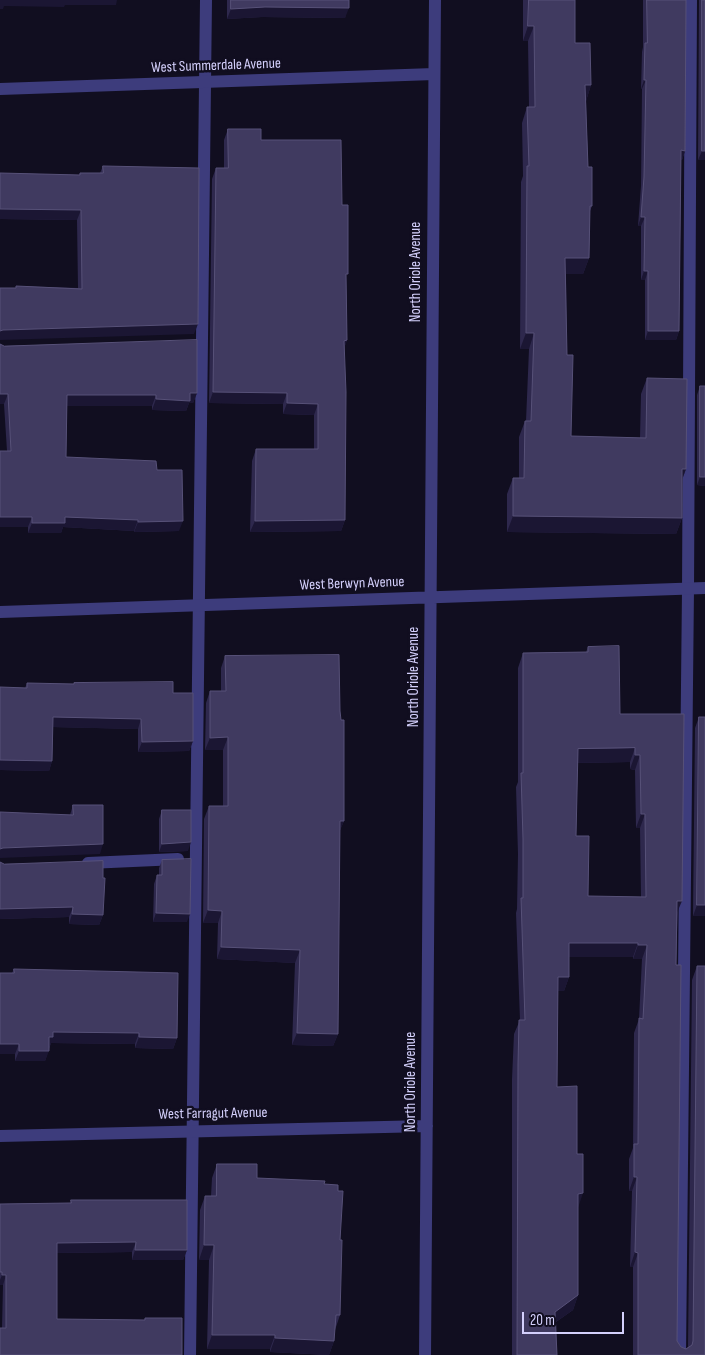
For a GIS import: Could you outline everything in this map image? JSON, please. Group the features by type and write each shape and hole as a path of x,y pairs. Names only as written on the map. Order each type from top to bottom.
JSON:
{"street":[{"path":"190,1355 199,605 197,342 206,0"},
{"name":"North Oriole Avenue","path":"425,1355 434,0"},
{"path":"680,1355 688,589 691,0"},
{"name":"West Summerdale Avenue","path":"0,89 434,74"},
{"name":"West Berwyn Avenue","path":"0,612 705,588"},
{"path":"78,863 196,859"},
{"name":"West Farragut Avenue","path":"0,1136 427,1126"}],"building":[{"path":"231,0 349,0 349,8 265,7 231,9"},
{"path":"529,0 575,0 575,43 590,43 591,85 585,85 588,167 592,167 589,258 565,258 567,355 573,355 571,436 646,438 647,378 687,379 686,469 682,469 682,518 513,516 513,478 524,478 525,421 531,421 534,333 526,333 527,166 529,166 527,107 535,107 534,26 528,26"},
{"path":"647,0 686,0 685,151 681,150 679,331 648,331 648,271 644,271 645,217 641,217 644,177 646,80 644,80 645,43 647,43"},
{"path":"702,0 705,0 705,151 702,151"},
{"path":"228,129 261,129 261,140 341,140 342,205 348,205 347,340 344,341 346,392 345,520 255,521 256,449 318,449 318,404 287,403 287,393 213,392 216,168 228,168"},
{"path":"103,166 199,168 198,324 0,331 0,288 16,288 16,286 82,289 81,210 0,209 0,173 80,175 80,173 103,173"},
{"path":"197,340 197,393 190,393 190,401 156,399 156,395 67,395 66,457 156,461 157,470 182,470 183,521 138,522 138,520 65,517 65,523 32,523 32,517 0,517 0,451 11,451 8,394 0,394 0,344 4,346"},
{"path":"700,386 705,386 705,477 700,477"},
{"path":"619,646 620,714 684,714 682,901 677,901 676,965 681,965 677,1341 681,1347 686,1349 692,1345 693,1341 697,966 705,966 705,1355 638,1355 638,1253 635,1252 637,1177 634,1177 634,1144 638,1144 639,1018 643,1019 647,945 638,945 638,943 569,943 569,977 558,977 557,1087 577,1086 577,1154 583,1154 583,1193 578,1194 578,1295 555,1312 557,1355 517,1355 519,1020 525,1020 521,898 523,898 521,773 523,773 523,653 588,652 588,647","holes":["635,748 635,755 640,755 641,814 645,814 646,897 588,896 589,836 576,836 578,749"]},
{"path":"339,655 340,711 341,720 344,720 344,821 340,821 338,1034 297,1033 300,950 221,947 222,911 208,910 209,806 228,806 228,737 210,738 210,691 226,691 225,656"},
{"path":"173,682 173,693 193,693 193,741 142,742 141,719 53,717 52,761 0,760 0,687 27,688 27,683"},
{"path":"699,717 705,717 705,905 697,905"},
{"path":"73,805 103,805 103,844 0,849 0,812 73,815"},
{"path":"162,810 191,810 191,842 162,844"},
{"path":"191,859 190,914 156,913 157,875 162,875 162,860"},
{"path":"103,861 103,878 105,878 103,915 72,914 73,907 0,909 0,862 4,864"},
{"path":"14,969 178,973 177,1038 139,1037 139,1033 53,1032 53,1037 49,1037 49,1051 19,1051 19,1044 0,1044 0,973 14,973"},
{"path":"217,1164 257,1164 257,1178 325,1181 324,1184 338,1185 338,1191 343,1191 340,1240 342,1240 340,1315 336,1315 334,1341 275,1338 275,1335 212,1335 214,1245 204,1245 205,1196 216,1196"},
{"path":"71,1200 187,1200 187,1250 135,1250 136,1242 57,1243 57,1319 145,1320 145,1318 182,1318 182,1355 0,1355 0,1328 6,1328 6,1275 2,1275 2,1272 0,1272 0,1204 71,1203"}]}
